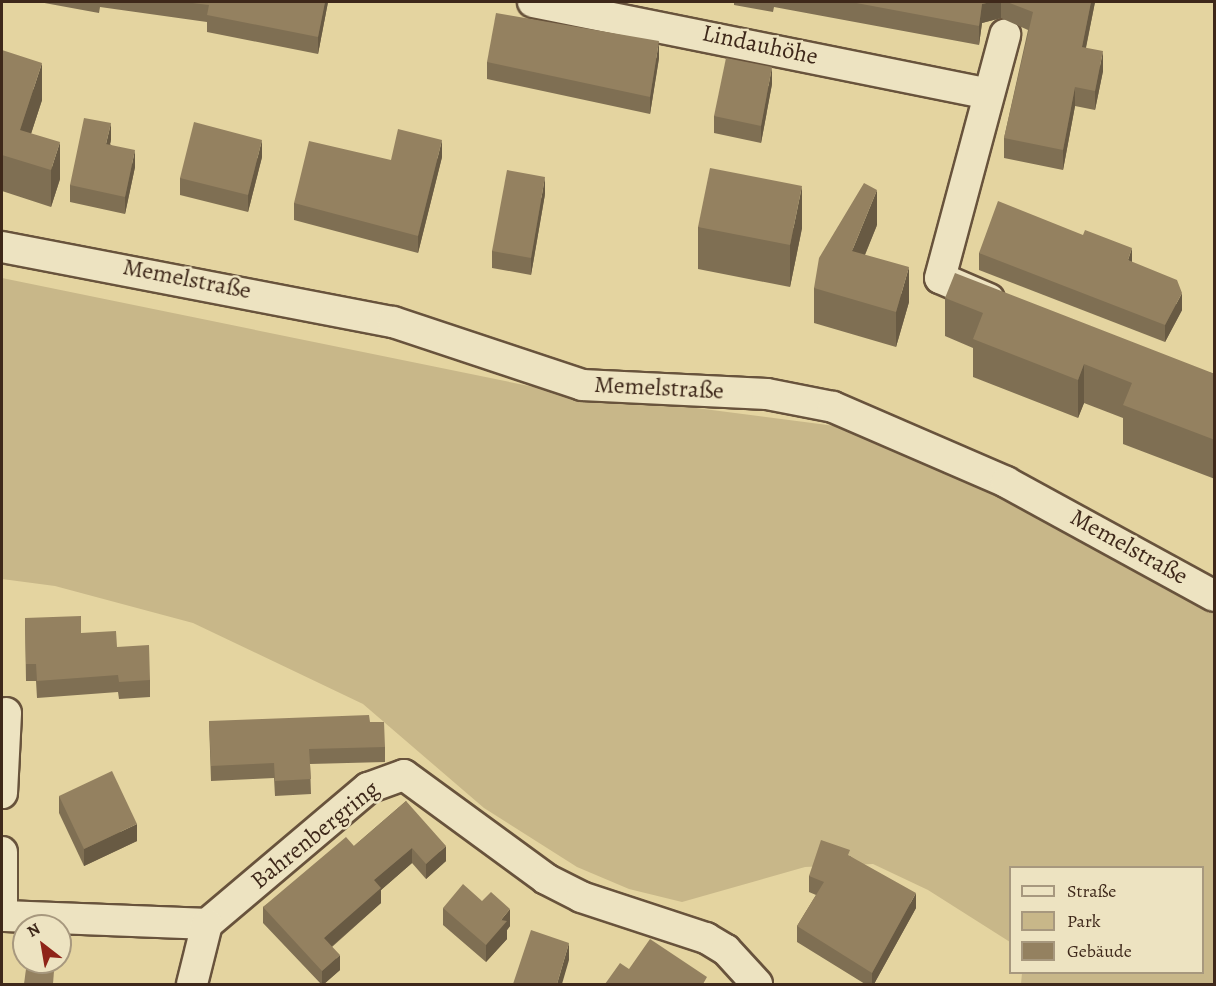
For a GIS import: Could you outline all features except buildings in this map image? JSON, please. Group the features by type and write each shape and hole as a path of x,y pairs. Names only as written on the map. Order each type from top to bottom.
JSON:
{"street":[{"name":"Lindauhöhe","path":"533,2 666,13 986,93"},
{"path":"1005,35 986,93 940,278 1020,312"},
{"name":"Memelstraße","path":"2,247 393,322 582,385 767,394 833,407 1017,487 1215,596"},
{"path":"2,793 6,713"},
{"name":"Bahrenbergring","path":"207,924 368,788 405,775 546,879 581,897 706,938 726,950 757,984"},
{"path":"2,852 2,916 207,924 192,984"}],"green space":[{"path":"2,278 534,387 866,430 1010,493 1214,606 1214,984 1021,984 1022,974 1204,974 1204,866 1009,866 1009,941 928,890 873,864 805,867 682,902 629,889 577,867 484,808 363,704 193,623 55,586 2,579"}]}
